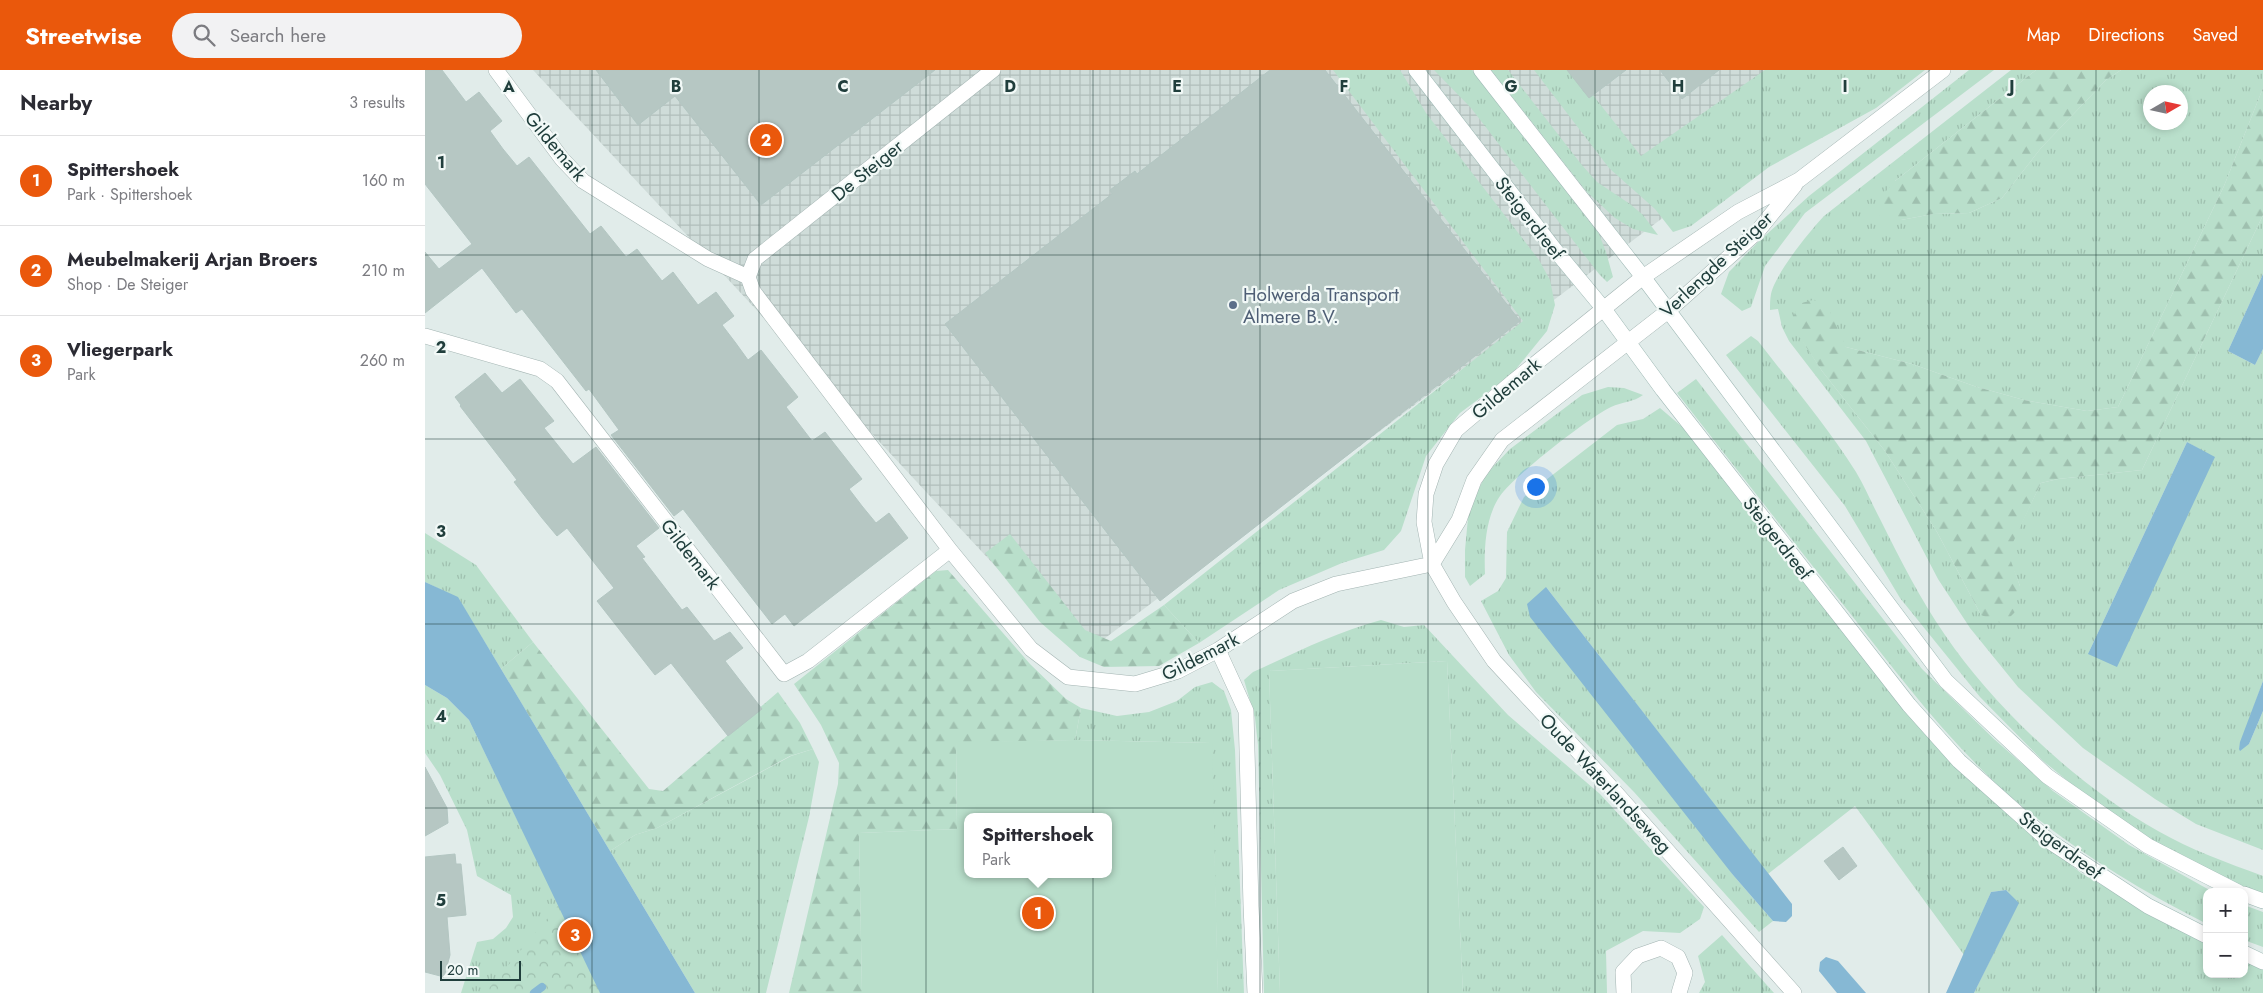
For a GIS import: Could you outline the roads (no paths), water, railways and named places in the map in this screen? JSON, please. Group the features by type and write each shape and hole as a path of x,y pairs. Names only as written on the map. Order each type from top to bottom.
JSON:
{"street":[{"name":"Gildemark","path":"496,70 562,159 583,181 708,259 748,276 753,291 950,550 1031,649 1068,677 1135,684 1178,671 1218,650 1293,601 1336,584 1432,564 1459,520 1474,480 1502,440 1627,342"},
{"name":"De Steiger","path":"748,276 755,259 993,70"},
{"name":"Steigerdreef","path":"1415,70 1555,250 1603,308 1627,342 1909,705 1959,761 2049,841 2148,906 2203,934"},
{"path":"1481,70 1643,277 1946,681 2047,776 2148,846 2230,888"},
{"name":"Verlengde Steiger","path":"1643,277 1738,212 1799,180 1943,70"},
{"name":"Verlengde Steiger","path":"1627,342 1668,311 1757,232 1799,180"},
{"name":"Gildemark","path":"1432,564 1425,522 1427,494 1436,464 1456,430 1643,277"},
{"name":"Gildemark","path":"425,336 540,369 557,381 784,674 808,661 950,550"},
{"name":"Oude Waterlandseweg","path":"1432,564 1453,602 1494,661 1607,782 1793,993"},
{"path":"1218,650 1246,711 1255,993"},
{"path":"2248,895 2263,901"},
{"path":"1624,993 1623,972 1638,956 1661,948 1678,957 1685,973 1679,993"},
{"path":"2248,955 2263,962"}],"water":[{"path":"2263,274 2263,349 2255,365 2228,351"},
{"path":"2187,442 2215,457 2117,667 2088,654"},
{"path":"425,582 458,597 695,993 600,993 469,720 447,698 425,685"},
{"path":"1546,587 1792,904 1792,916 1786,922 1773,921 1733,875 1530,617 1527,604"},
{"path":"2263,681 2263,711 2249,744 2240,751 2240,742"},
{"path":"2006,890 2019,903 1974,993 1946,993 1991,892"},
{"path":"1826,957 1838,961 1866,993 1837,993 1819,971 1820,962"}],"waterway":[{"path":"534,993 542,987"}],"place":[{"name":"Meubelmakerij Arjan Broers","path":"766,140"},
{"name":"Holwerda Transport Almere B.V.","path":"1233,305"},
{"name":"Spittershoek","path":"1038,913"},
{"name":"Vliegerpark","path":"575,935"}]}
